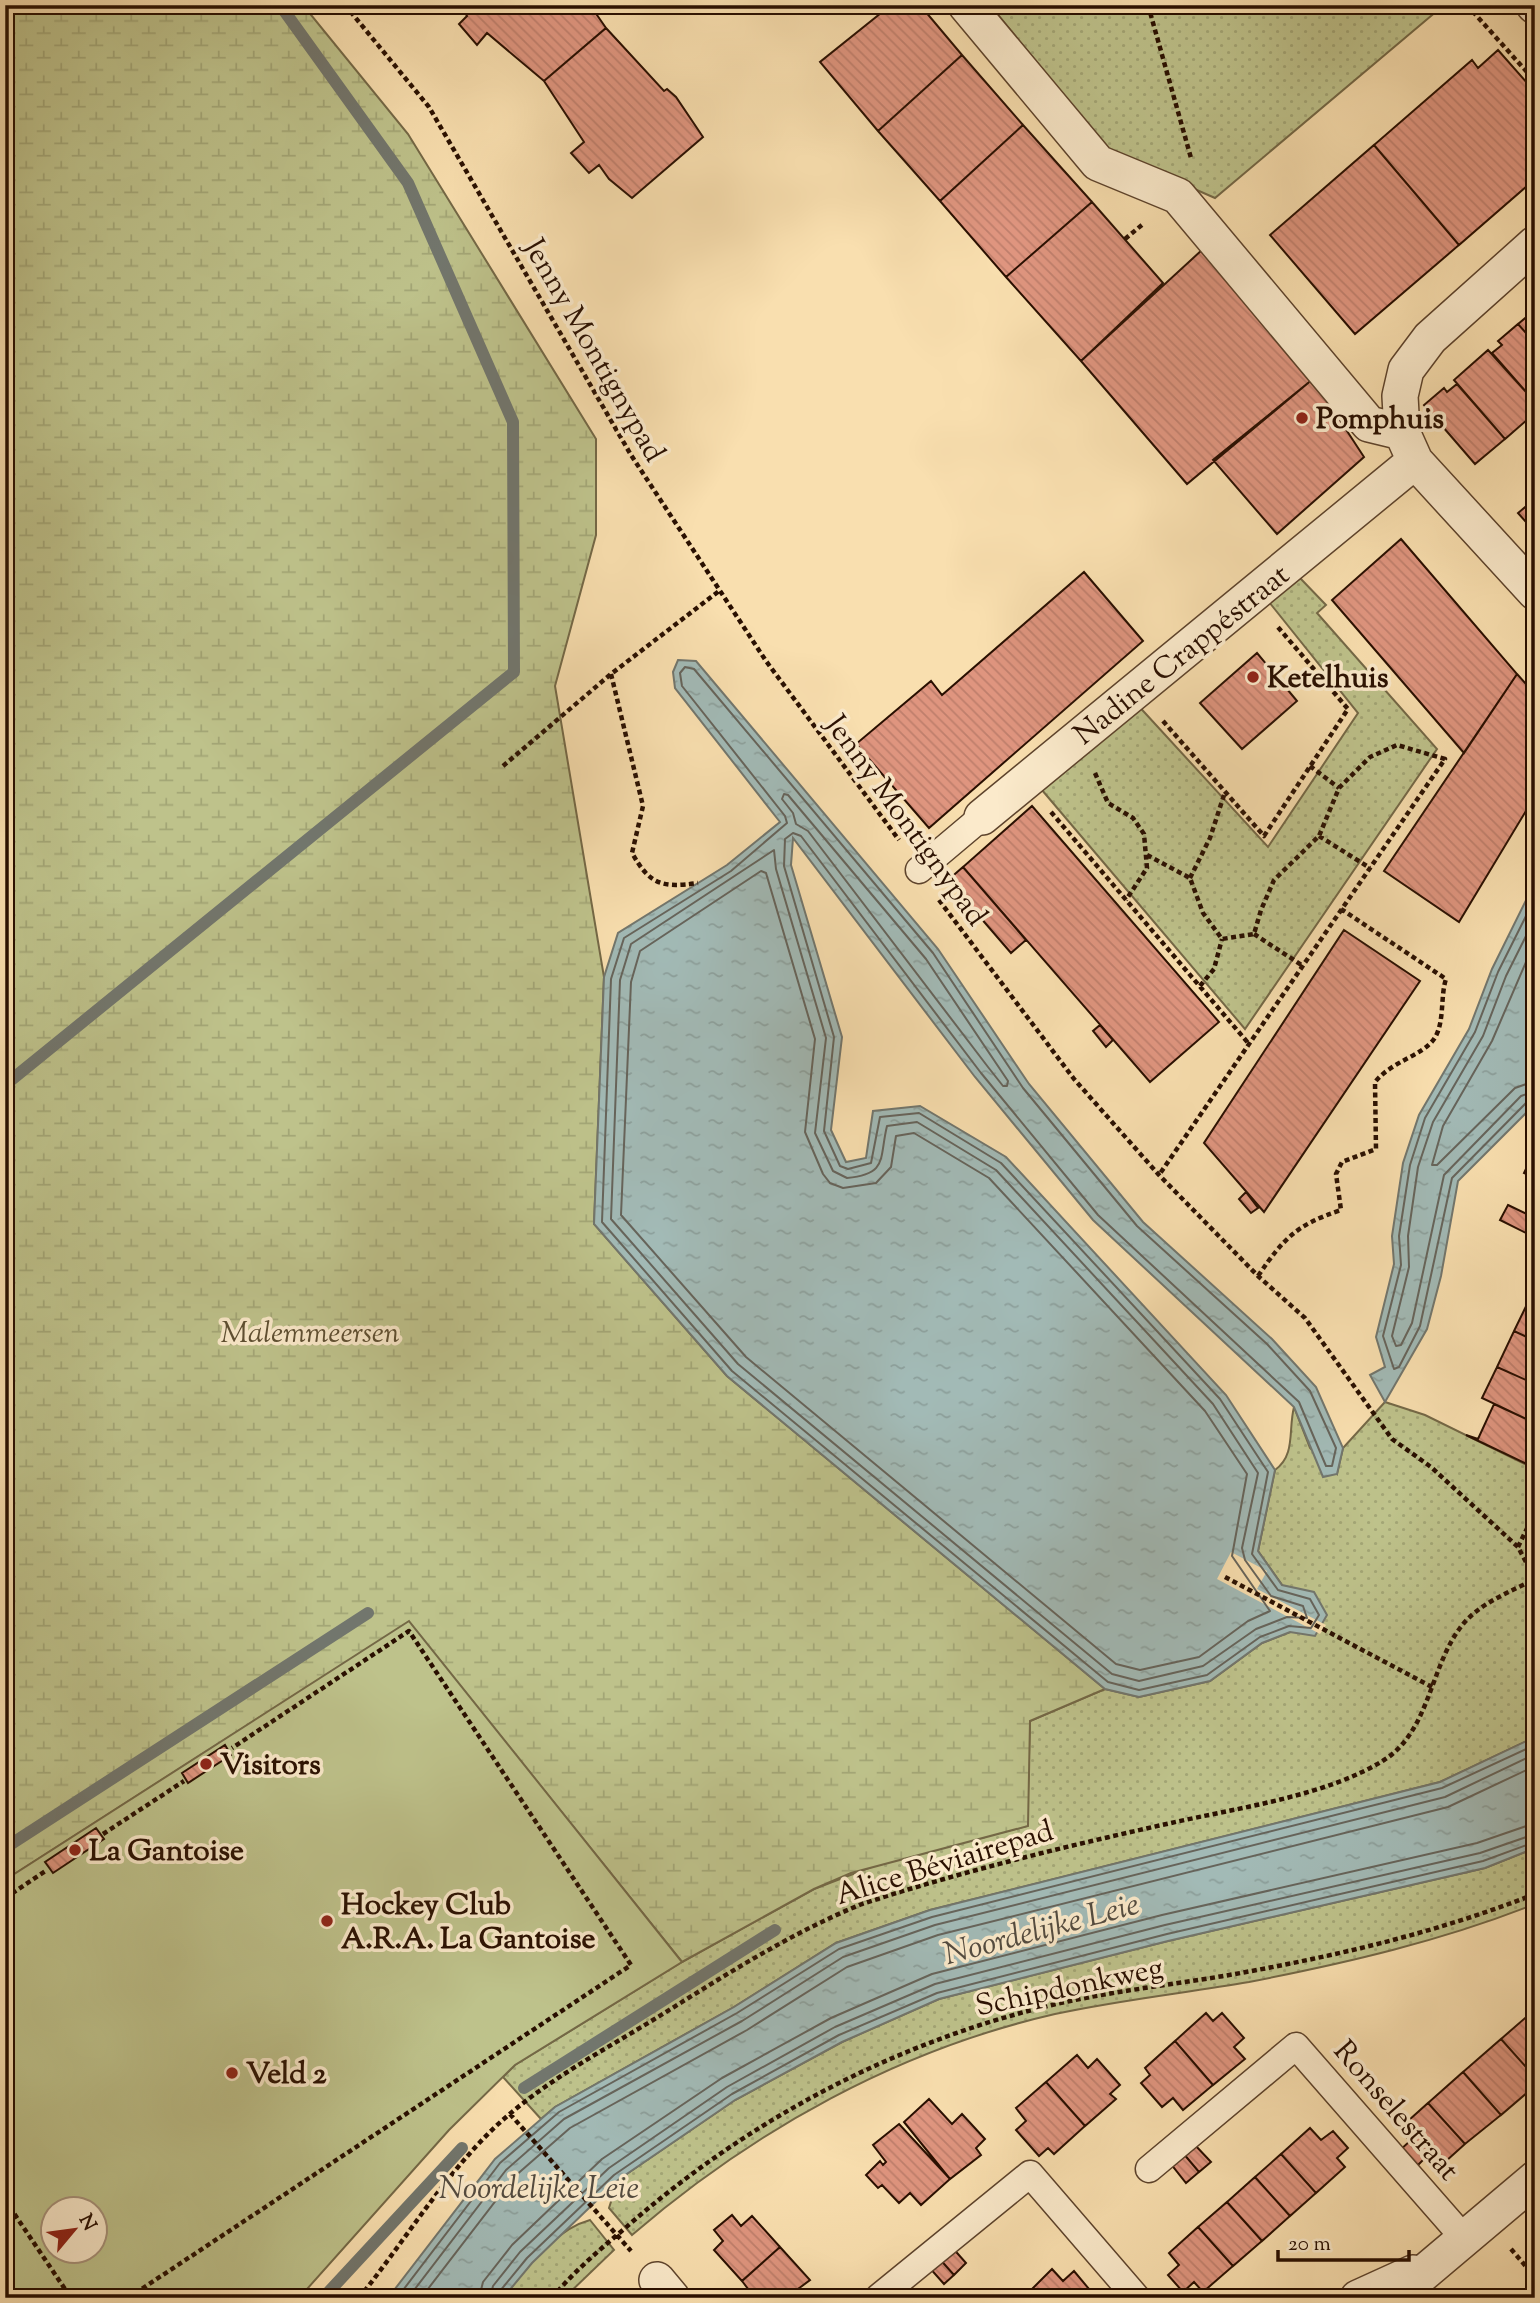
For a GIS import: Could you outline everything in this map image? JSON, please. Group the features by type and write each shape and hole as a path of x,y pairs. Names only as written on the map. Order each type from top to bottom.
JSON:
{"street":[{"path":"966,5 1098,163 1178,196 1368,424 1409,447 1535,592"},
{"path":"1409,447 1400,396 1406,370 1430,338 1535,244"},
{"name":"Nadine Crappéstraat","path":"919,870 1251,596 1409,447"},
{"name":"Ronselestraat","path":"1149,2169 1296,2046 1463,2237"},
{"path":"879,2297 1030,2174 1137,2298"},
{"path":"1394,2298 1463,2237 1535,2179"},
{"path":"1358,2298 1429,2266"}],"path":[{"name":"Jenny Montignypad","path":"345,5 429,107 631,455 766,662 879,811 959,929 1073,1079 1159,1175 1321,1338 1372,1416 1392,1439 1431,1466 1518,1548 1535,1579"},
{"path":"1125,239 1178,196 1192,164 1148,5"},
{"path":"1467,5 1535,81"},
{"path":"503,766 611,674 719,591"},
{"path":"1137,691 1264,836 1348,709 1251,596"},
{"path":"611,674 643,806 632,853 644,875 669,887 698,883"},
{"path":"1080,737 1108,803 1133,818 1144,834 1147,868 1126,900"},
{"path":"1159,1175 1445,759 1397,746 1370,757 1339,788 1319,836 1274,880 1254,934"},
{"path":"1310,766 1339,788"},
{"path":"1025,782 1249,1044"},
{"path":"1191,878 1210,838 1225,791"},
{"path":"1319,836 1370,868"},
{"path":"1147,855 1191,878 1203,913 1222,939"},
{"path":"1258,1276 1280,1244 1296,1229 1341,1210 1336,1174 1342,1162 1376,1149 1375,1082 1386,1068 1434,1039 1440,1024 1441,995 1446,979 1341,909"},
{"path":"1222,939 1254,934 1303,966"},
{"path":"1200,986 1214,968 1222,939"},
{"path":"1518,1548 1535,1512"},
{"path":"1225,1577 1432,1687"},
{"name":"Alice Béviairepad","path":"359,2298 469,2156 510,2114 549,2083 758,1956 828,1918 862,1904 1088,1841 1261,1803 1358,1773 1386,1759 1402,1745 1460,1628 1489,1604 1535,1579"},
{"path":"128,2298 631,1965 409,1631 232,1748"},
{"path":"103,1834 184,1781"},
{"path":"5,1898 47,1870"},
{"name":"Schipdonkweg","path":"552,2298 570,2275 666,2193 748,2135 860,2070 922,2043 1053,2005 1366,1948 1437,1929 1535,1894"},
{"path":"510,2114 610,2227"},
{"path":"5,2200 71,2298"}],"green space":[{"name":"Malemmeersen","path":"5,5 303,5 408,134 596,439 596,535 555,686 604,977 594,1224 727,1376 1105,1689 1030,1721 1028,1826 851,1873 814,1889 682,1962 409,1622 5,1880"},
{"path":"990,5 1444,5 1215,198 1110,152"},
{"path":"1300,578 1326,605 1317,613 1437,749 1245,1029 1036,783 1134,701 1268,847 1358,713 1269,602"},
{"path":"1385,1402 1425,1415 1535,1469 1535,1737 1440,1782 930,1910 836,1943 734,2007 555,2107 541,2119 503,2077 515,2065 682,1962 814,1889 887,1861 1027,1826 1030,1721 1105,1689 1139,1697 1210,1681 1262,1643 1290,1632 1282,1585 1258,1551 1275,1470 1282,1464 1289,1450 1294,1407 1310,1448 1337,1474 1343,1448"},
{"name":"Veld 2","path":"409,1621 682,1962 515,2065 449,2130 299,2298 5,2298 5,1880"},
{"path":"1535,1848 1535,1904 1465,1929 1358,1959 1249,1982 1079,2009 997,2030 884,2072 778,2128 727,2161 632,2235 609,2208 618,2180 735,2100 842,2042 939,1999 1168,1941 1485,1868"},
{"path":"590,2220 614,2250 564,2298 503,2298 553,2241 564,2232"}],"water":[{"path":"678,660 696,661 938,949 1029,1084 1143,1222 1272,1339 1316,1387 1343,1448 1337,1474 1323,1477 1294,1407 1093,1220 975,1077 793,838 791,865 842,1037 831,1130 846,1162 866,1158 873,1111 920,1106 1006,1157 1226,1395 1275,1470 1258,1551 1282,1585 1314,1592 1327,1615 1315,1636 1290,1632 1262,1643 1210,1681 1139,1697 1105,1689 727,1376 594,1224 604,977 618,933 727,865 780,822 675,688 673,672"},
{"path":"1535,882 1535,1104 1458,1181 1441,1276 1427,1329 1385,1402 1370,1375 1385,1367 1376,1337 1394,1264 1392,1236 1403,1163 1419,1115 1469,1029 1492,969"},
{"name":"Noordelijke Leie","path":"1535,1737 1535,1848 1485,1868 1168,1941 939,1999 842,2042 735,2100 618,2180 532,2263 503,2298 388,2298 495,2159 555,2107 734,2007 836,1943 930,1910 1440,1782"}],"pier":[{"path":"1231,1552 1267,1571 1257,1589 1326,1625 1320,1634 1217,1579"}],"building":[{"path":"460,5 590,5 606,28 544,81 487,33 477,45 459,24 467,16"},
{"path":"891,5 920,5 962,55 878,131 820,62"},
{"path":"606,28 664,91 667,89 676,97 703,137 632,198 609,179 599,165 589,173 571,153 584,142 544,81"},
{"path":"1498,50 1535,92 1535,179 1459,245 1374,145 1472,60 1478,68"},
{"path":"962,55 1023,125 940,201 878,131"},
{"path":"1023,125 1092,202 1006,277 940,201"},
{"path":"1374,145 1459,245 1355,334 1270,235"},
{"path":"1092,202 1163,283 1081,361 1006,277"},
{"path":"1203,249 1313,379 1187,484 1081,361"},
{"path":"1535,310 1535,343 1518,324"},
{"path":"1518,324 1535,343 1535,402 1492,353 1502,345 1498,341"},
{"path":"1488,350 1535,402 1535,413 1505,439 1454,380"},
{"name":"Pomphuis","path":"1313,379 1364,457 1277,534 1213,460"},
{"path":"1457,384 1505,439 1475,464 1424,405 1444,388 1447,392"},
{"path":"1535,499 1535,532 1518,513"},
{"path":"1401,539 1517,674 1464,753 1332,600"},
{"path":"1084,572 1143,641 929,828 856,744 931,681 942,695"},
{"name":"Ketelhuis","path":"1257,653 1297,701 1242,749 1200,703"},
{"path":"1517,674 1535,694 1535,796 1459,922 1384,871"},
{"path":"1032,806 1219,1022 1150,1082 963,867"},
{"path":"963,867 1026,940 1011,953 948,880"},
{"path":"1344,930 1420,981 1264,1212 1204,1143"},
{"path":"1100,1025 1113,1040 1106,1047 1093,1031"},
{"path":"1535,1150 1535,1178 1524,1173"},
{"path":"1246,1192 1258,1208 1251,1213 1239,1199"},
{"path":"1508,1205 1533,1217 1526,1233 1500,1220"},
{"path":"1535,1290 1535,1341 1514,1331"},
{"path":"1514,1331 1535,1341 1535,1384 1497,1367"},
{"path":"1497,1367 1535,1384 1535,1423 1482,1398"},
{"path":"1494,1404 1535,1423 1535,1468 1466,1435 1478,1439"},
{"name":"Visitors","path":"225,1745 231,1755 188,1783 182,1773"},
{"name":"La Gantoise","path":"96,1828 104,1839 53,1873 45,1862"},
{"path":"1532,2012 1535,2016 1535,2077 1501,2039"},
{"path":"1206,2013 1213,2021 1222,2013 1244,2038 1234,2047 1245,2059 1213,2085 1175,2041"},
{"path":"1501,2039 1535,2077 1535,2086 1501,2115 1463,2072"},
{"path":"1175,2041 1213,2085 1183,2110 1173,2098 1162,2107 1141,2083 1150,2075 1145,2068"},
{"path":"1077,2055 1088,2068 1097,2059 1120,2085 1110,2094 1116,2099 1085,2126 1046,2082"},
{"path":"1463,2072 1501,2115 1465,2144 1428,2103"},
{"path":"1046,2082 1085,2126 1054,2154 1048,2148 1039,2156 1016,2130 1026,2121 1016,2108"},
{"path":"929,2099 952,2124 962,2114 985,2139 976,2148 981,2155 950,2179 904,2122"},
{"path":"1428,2103 1465,2144 1436,2170 1425,2158 1415,2168 1399,2151 1410,2141 1399,2129"},
{"path":"899,2124 950,2179 921,2205 910,2193 899,2203 882,2185 878,2188 866,2175 880,2161 883,2165 886,2162 873,2145"},
{"path":"1310,2128 1321,2140 1333,2131 1348,2148 1337,2158 1345,2167 1316,2193 1281,2154"},
{"path":"1194,2144 1211,2162 1199,2172 1183,2153"},
{"path":"1183,2153 1199,2172 1186,2183 1171,2164"},
{"path":"1281,2154 1316,2193 1290,2216 1255,2177"},
{"path":"1255,2177 1290,2216 1262,2241 1227,2202"},
{"path":"1227,2202 1262,2241 1233,2266 1198,2227"},
{"path":"732,2215 741,2226 752,2216 780,2247 742,2281 714,2250 723,2241 714,2230"},
{"path":"1198,2227 1233,2266 1203,2292 1194,2282 1183,2292 1168,2275 1179,2265 1169,2253"},
{"path":"950,2245 966,2263 954,2275 937,2256"},
{"path":"780,2247 810,2280 798,2289 805,2298 755,2298 742,2281"},
{"path":"937,2256 954,2275 944,2284 928,2266"},
{"path":"1052,2269 1063,2281 1074,2271 1089,2289 1079,2298 1023,2298"}],"waterway":[{"path":"5,1085 514,672 513,422 408,183 280,5"},
{"path":"5,1848 368,1613"},
{"path":"524,2088 775,1930"},
{"path":"323,2298 462,2148"}],"place":[{"name":"Pomphuis","path":"1302,418"},
{"name":"Ketelhuis","path":"1253,677"},
{"name":"Visitors","path":"206,1764"},
{"name":"La Gantoise","path":"75,1850"},
{"name":"Hockey Club A.R.A. La Gantoise","path":"327,1921"},
{"name":"Veld 2","path":"232,2073"}]}
